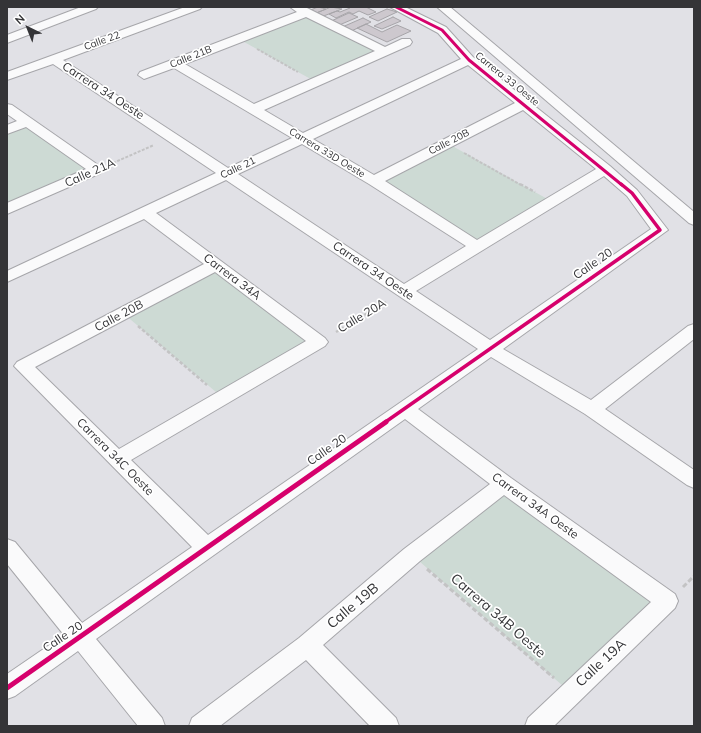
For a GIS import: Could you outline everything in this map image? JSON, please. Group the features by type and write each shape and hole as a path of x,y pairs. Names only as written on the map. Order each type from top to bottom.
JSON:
{"street":[{"path":"7,39 92,7"},
{"name":"Calle 22","path":"7,76 196,7"},
{"name":"Carrera 33 Oeste","path":"396,7 442,30 469,60 605,169 632,194 660,230"},
{"name":"Carrera 33 Oeste","path":"443,7 694,220"},
{"path":"300,10 385,52"},
{"name":"Calle 21B","path":"144,75 237,38 300,10"},
{"path":"253,110 406,42"},
{"name":"Carrera 34 Oeste","path":"54,59 173,136 489,348 592,409 694,480"},
{"name":"Calle 21","path":"7,277 469,60"},
{"name":"Carrera 33D Oeste","path":"175,63 374,181 478,247"},
{"name":"Calle 20B","path":"374,181 524,104"},
{"path":"7,108 96,170"},
{"path":"7,130 27,122"},
{"path":"404,291 605,169"},
{"name":"Calle 21A","path":"7,210 96,170"},
{"name":"Carrera 34A","path":"145,212 319,342"},
{"name":"Calle 20","path":"7,688 489,348 660,230"},
{"name":"Calle 20B","path":"23,366 215,265"},
{"path":"592,409 694,330"},
{"path":"117,459 319,342"},
{"name":"Carrera 34C Oeste","path":"23,366 207,548"},
{"name":"Carrera 34A Oeste","path":"404,408 504,484 667,601"},
{"name":"Calle 19B","path":"201,726 307,645 412,556 504,484"},
{"path":"7,548 153,726"},
{"name":"Calle 19A","path":"537,726 570,692 667,601"},
{"path":"307,645 387,726"}],"path":[{"path":"237,38 316,82"},
{"path":"447,143 551,201"},
{"path":"124,314 223,398"}],"shaded area":[{"path":"305,13 385,52 316,82 237,38"},
{"path":"27,122 96,170 7,209 7,130"},
{"path":"447,143 551,201 478,247 374,181"},
{"path":"215,265 319,342 223,398 124,314"},
{"path":"504,484 667,601 570,692 412,555"}],"building":[{"path":"318,7 326,9 314,14 308,11"},
{"path":"331,7 342,9 321,17 314,14"},
{"path":"348,7 366,7 376,12 368,15 359,11 353,14 349,12 336,18 329,14 350,8"},
{"path":"387,9 397,12 378,21 369,17"},
{"path":"349,13 358,17 337,26 329,22"},
{"path":"393,17 401,21 382,29 374,26"},
{"path":"363,18 371,22 349,32 340,28"},
{"path":"366,24 382,32 397,25 411,31 387,42 357,28"}],"cycle path":[{"path":"7,688 660,230 632,193 605,169 469,60 442,30 396,7"}]}
